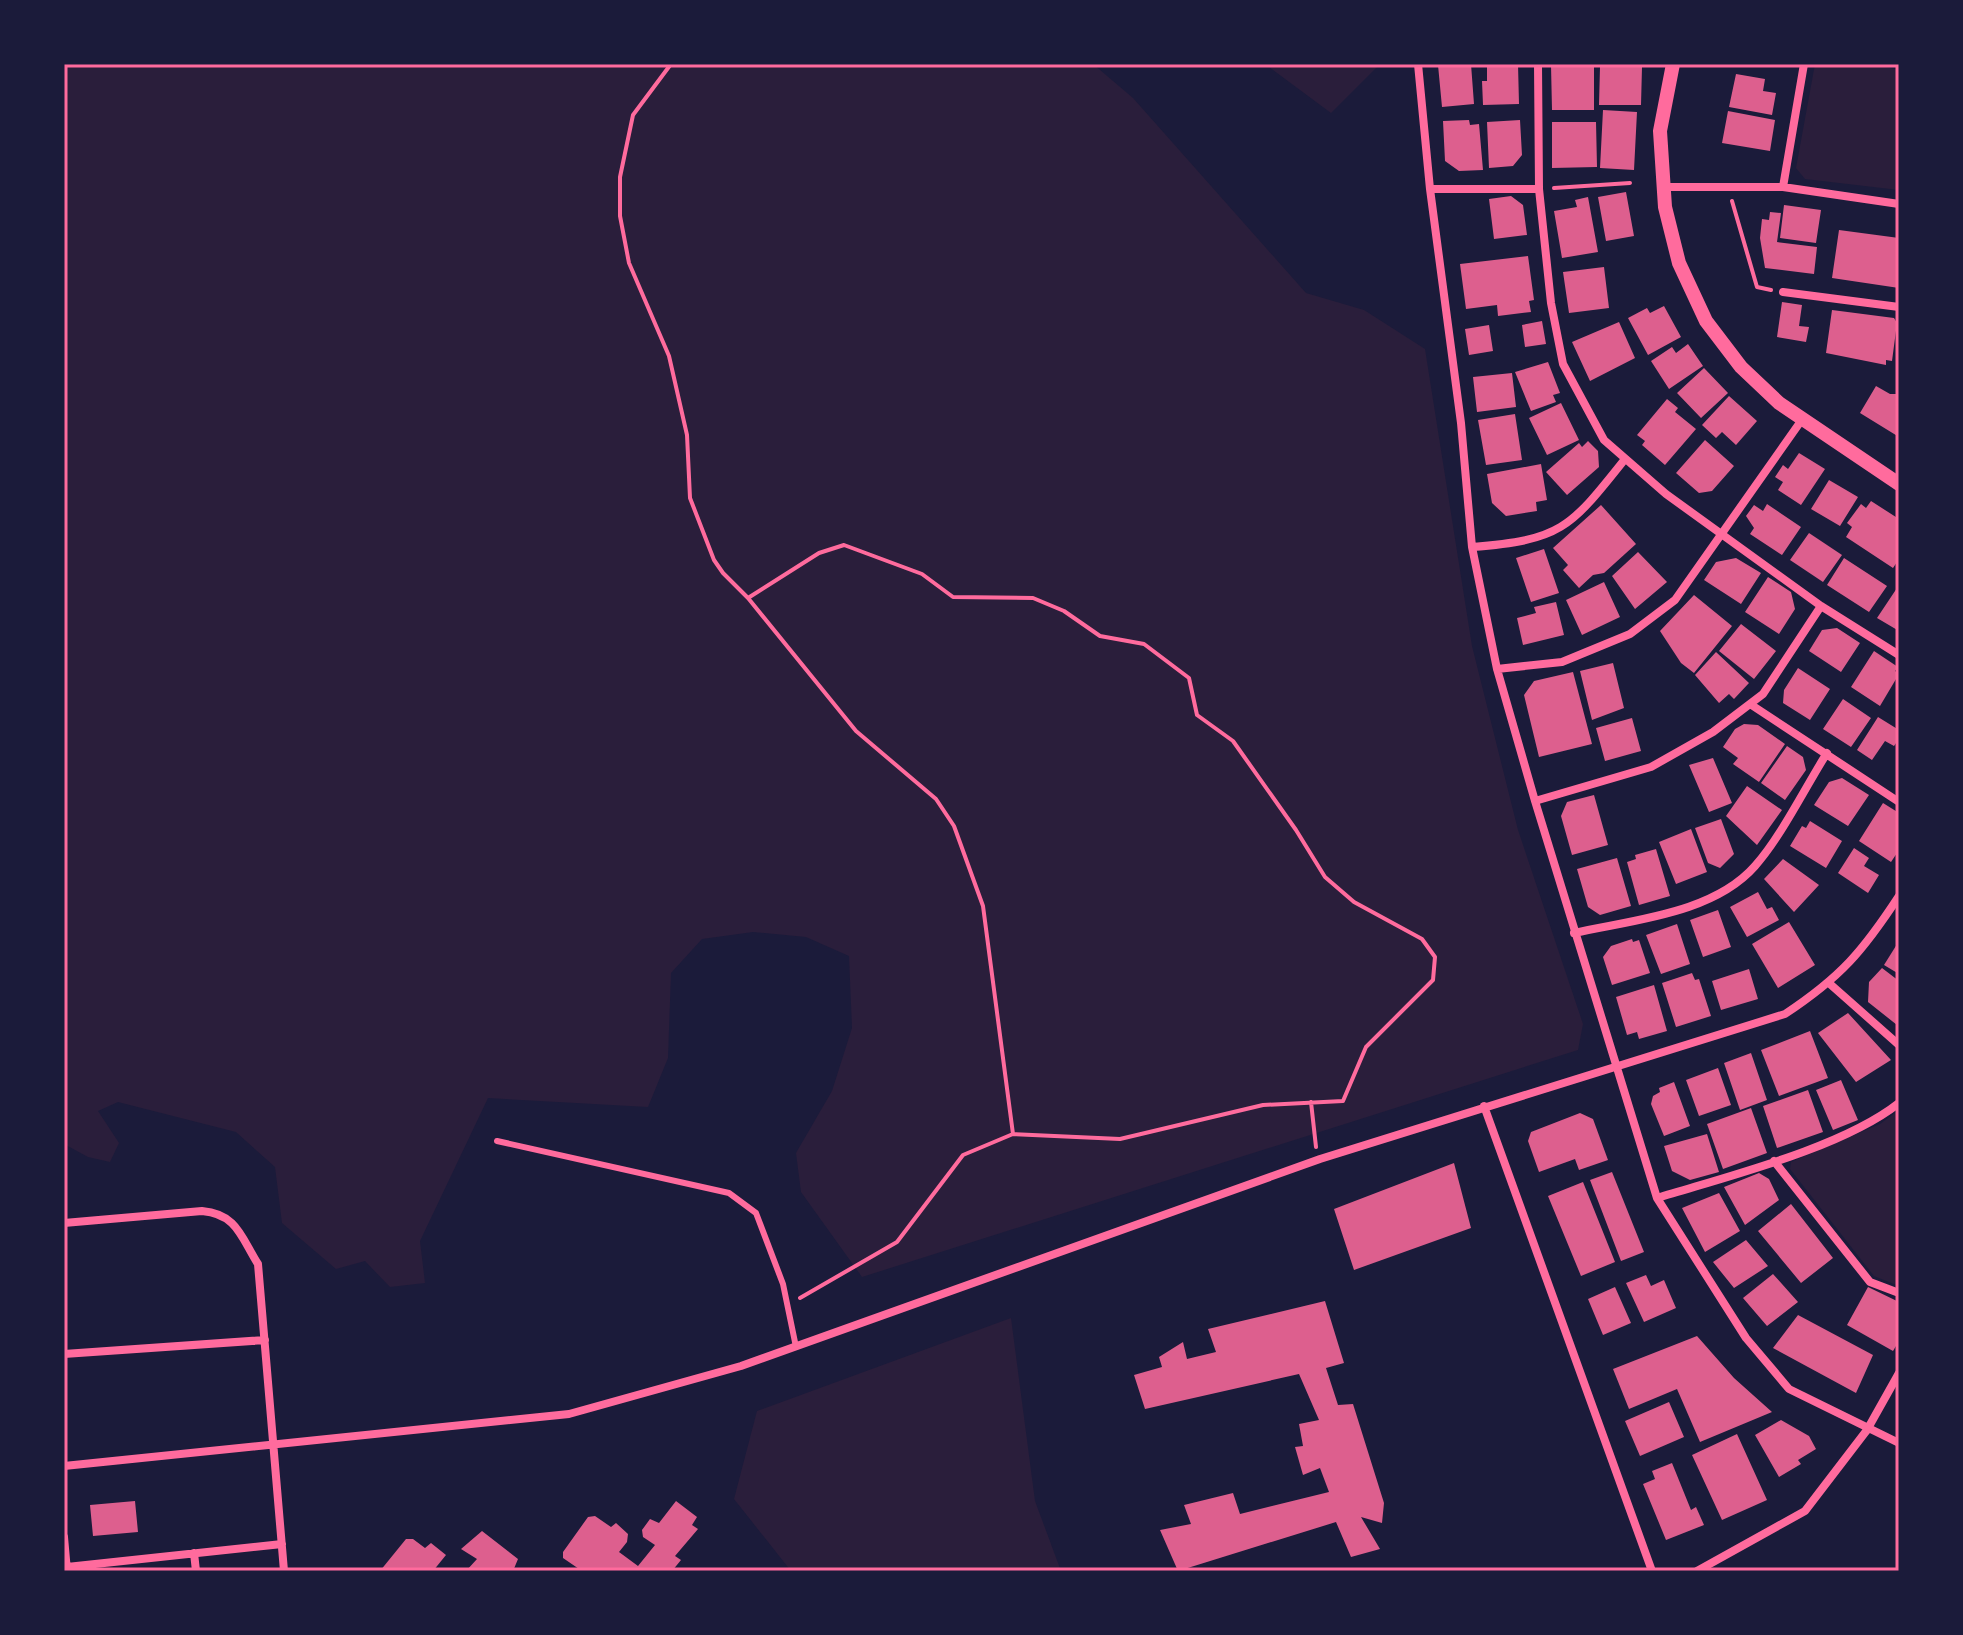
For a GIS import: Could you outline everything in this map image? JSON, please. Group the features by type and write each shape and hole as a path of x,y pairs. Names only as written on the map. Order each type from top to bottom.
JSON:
{"street":[{"path":"1418,64 1430,189 1461,423 1472,547 1497,669 1613,1065 1657,1198 1746,1338 1789,1389 1867,1430 1899,1443"},
{"path":"1538,64 1539,189 1551,303 1563,364 1604,440 1666,494 1821,606 1899,655"},
{"path":"1673,64 1660,131 1664,187 1679,263 1706,321 1741,367 1801,421 1899,484"},
{"path":"1783,187 1804,64"},
{"path":"1664,187 1783,187 1899,204"},
{"path":"1430,189 1539,189"},
{"path":"1783,292 1899,307"},
{"path":"1497,669 1562,662 1630,634 1675,600 1801,421"},
{"path":"1472,547 1526,543 1563,528 1625,459"},
{"path":"1535,801 1651,767 1713,732 1763,694 1821,606"},
{"path":"1750,704 1899,802"},
{"path":"1574,933 1673,911 1717,895 1754,867 1827,753"},
{"path":"64,1466 569,1414 796,1347 1320,1159 1613,1065 1785,1014 1830,984 1871,939 1899,896"},
{"path":"1830,984 1899,1045"},
{"path":"1657,1198 1774,1161 1878,1120 1899,1103"},
{"path":"1484,1106 1652,1571"},
{"path":"1774,1161 1870,1282 1899,1293"},
{"path":"64,1223 176,1212 221,1213 231,1220 258,1264 284,1571"},
{"path":"64,1354 265,1340"},
{"path":"1697,1571 1805,1511 1867,1430 1899,1373"},
{"path":"64,1537 67,1569 282,1544"},
{"path":"194,1553 196,1571"}],"lane":[{"path":"497,1141 729,1193 756,1213 787,1301 796,1347"}],"path":[{"path":"671,64 633,115 620,177 623,245 669,356 687,435 690,498 714,560 856,731 936,799 954,826 983,906 1013,1134"},
{"path":"1539,189 1630,183"},
{"path":"1730,187 1757,287 1783,292"},
{"path":"748,598 819,553 844,545 922,574 953,597 1033,598 1064,611 1100,636 1144,644 1189,678 1197,715 1233,741 1325,877 1354,902 1422,939 1435,957 1433,980 1366,1047 1343,1101 1263,1105 1120,1139 1013,1134 963,1155 897,1242 822,1288 787,1301"},
{"path":"1311,1102 1315,1144 1320,1159"}],"shaded area":[{"path":"64,64 1093,64 1133,98 1306,293 1364,310 1425,349 1472,646 1518,830 1583,1024 1578,1050 862,1277 801,1192 796,1153 832,1091 852,1028 849,956 806,937 753,932 702,939 671,973 668,1058 648,1107 488,1098 420,1241 425,1283 390,1287 365,1261 336,1269 282,1223 275,1167 236,1132 118,1102 98,1111 119,1143 110,1162 88,1157 64,1144"},
{"path":"1265,64 1380,64 1331,113"},
{"path":"1815,64 1872,64 1899,70 1899,190 1805,179 1796,168"},
{"path":"1899,1110 1899,1286 1874,1276 1790,1169 1791,1162 1880,1124"},
{"path":"1011,1318 1035,1501 1061,1571 791,1571 734,1499 757,1411"}],"building":[{"path":"1471,64 1474,104 1442,107 1438,65"},
{"path":"1518,64 1519,104 1483,105 1482,81 1487,81 1487,66"},
{"path":"1551,65 1594,65 1594,110 1552,110"},
{"path":"1600,67 1642,67 1641,105 1599,105"},
{"path":"1736,74 1765,79 1763,91 1776,93 1772,115 1729,107"},
{"path":"1603,110 1637,112 1634,170 1600,168"},
{"path":"1728,111 1775,120 1770,151 1722,143"},
{"path":"1469,120 1470,125 1479,124 1483,170 1459,171 1445,161 1443,121"},
{"path":"1520,120 1522,155 1513,166 1489,168 1487,122"},
{"path":"1552,122 1596,122 1597,167 1552,168"},
{"path":"1626,192 1634,236 1606,241 1598,197"},
{"path":"1511,196 1523,205 1527,235 1494,239 1489,199"},
{"path":"1588,197 1598,252 1562,258 1554,211 1577,207 1575,200"},
{"path":"1784,205 1821,210 1816,243 1780,238"},
{"path":"1770,212 1781,213 1777,242 1817,247 1814,274 1765,268 1760,238 1762,219 1769,220"},
{"path":"1839,230 1899,238 1899,288 1832,278"},
{"path":"1528,256 1534,300 1529,301 1531,312 1498,316 1497,305 1466,309 1460,264"},
{"path":"1604,267 1609,308 1569,313 1563,272"},
{"path":"1782,302 1802,305 1799,326 1809,327 1806,342 1777,337"},
{"path":"1664,306 1681,337 1648,355 1628,318 1647,308 1650,313"},
{"path":"1832,310 1894,318 1897,323 1892,361 1886,360 1886,365 1826,353"},
{"path":"1542,321 1546,344 1525,347 1522,325"},
{"path":"1619,322 1635,358 1590,381 1572,342"},
{"path":"1489,325 1493,351 1469,355 1465,329"},
{"path":"1688,344 1703,366 1669,389 1651,361 1672,347 1676,353"},
{"path":"1548,362 1560,393 1553,395 1556,402 1531,411 1515,372"},
{"path":"1704,368 1728,393 1701,418 1677,393"},
{"path":"1512,373 1516,407 1477,412 1473,377"},
{"path":"1876,386 1890,394 1899,394 1899,437 1860,413"},
{"path":"1729,396 1757,421 1736,445 1722,432 1716,438 1702,425"},
{"path":"1667,399 1678,408 1675,412 1696,429 1665,465 1642,445 1645,441 1637,435"},
{"path":"1561,403 1579,440 1547,455 1529,418"},
{"path":"1515,414 1522,460 1486,465 1478,420"},
{"path":"1705,440 1734,466 1712,491 1699,493 1676,473"},
{"path":"1588,441 1598,451 1599,467 1567,495 1546,472 1579,443 1582,447"},
{"path":"1799,453 1825,469 1801,505 1778,490 1783,482 1775,477 1783,465 1788,469"},
{"path":"1541,464 1547,500 1536,502 1537,511 1506,516 1492,503 1487,474"},
{"path":"1829,480 1858,497 1840,526 1811,509"},
{"path":"1871,501 1899,519 1899,559 1893,568 1846,537 1852,527 1847,523 1861,504 1866,508"},
{"path":"1767,504 1801,527 1782,555 1750,534 1754,528 1746,516 1754,505 1763,511"},
{"path":"1601,505 1636,544 1604,573 1593,575 1579,588 1563,570 1568,565 1553,548"},
{"path":"1809,533 1842,555 1823,582 1790,560"},
{"path":"1544,549 1559,593 1531,602 1516,558"},
{"path":"1638,552 1667,582 1635,609 1612,576"},
{"path":"1736,558 1761,573 1741,604 1704,580 1716,562"},
{"path":"1844,558 1887,586 1869,612 1827,585"},
{"path":"1768,577 1791,592 1795,609 1779,634 1745,612"},
{"path":"1604,582 1620,617 1582,635 1566,600"},
{"path":"1899,585 1899,631 1877,618"},
{"path":"1694,595 1732,626 1694,673 1681,663 1660,631"},
{"path":"1556,602 1564,635 1523,645 1517,618 1536,613 1534,607"},
{"path":"1741,624 1776,651 1754,679 1719,651"},
{"path":"1837,628 1860,643 1841,672 1809,651 1822,630"},
{"path":"1874,651 1898,667 1895,671 1899,674 1880,706 1851,687"},
{"path":"1716,652 1749,683 1734,699 1729,694 1719,703 1695,675"},
{"path":"1613,663 1624,708 1592,720 1580,671"},
{"path":"1798,668 1830,689 1810,720 1783,703 1784,690"},
{"path":"1573,672 1592,744 1539,757 1524,695 1534,681"},
{"path":"1843,699 1871,718 1851,747 1823,729"},
{"path":"1878,717 1899,730 1899,739 1894,746 1885,741 1872,760 1857,750"},
{"path":"1632,718 1641,751 1605,761 1596,728"},
{"path":"1744,724 1758,725 1785,744 1759,782 1733,764 1738,758 1723,747 1735,729"},
{"path":"1787,746 1803,757 1806,770 1785,800 1761,783"},
{"path":"1713,758 1732,803 1709,812 1689,765"},
{"path":"1842,778 1869,795 1848,826 1814,805 1829,782"},
{"path":"1747,786 1782,810 1757,845 1726,816"},
{"path":"1594,795 1608,845 1572,855 1561,816 1567,802"},
{"path":"1883,803 1899,813 1899,850 1891,862 1859,841"},
{"path":"1721,819 1734,854 1720,868 1708,863 1695,828"},
{"path":"1810,821 1842,841 1826,868 1790,846 1802,826 1806,828"},
{"path":"1691,829 1707,872 1676,884 1659,842"},
{"path":"1854,848 1869,858 1864,866 1879,875 1868,893 1838,873"},
{"path":"1656,849 1670,896 1639,905 1627,862 1636,859 1635,855"},
{"path":"1617,858 1631,906 1600,915 1588,907 1577,869"},
{"path":"1783,859 1819,885 1794,912 1764,879"},
{"path":"1758,892 1767,909 1772,907 1779,920 1747,937 1730,907"},
{"path":"1718,910 1731,947 1703,957 1690,920"},
{"path":"1789,922 1815,965 1778,988 1752,944"},
{"path":"1677,924 1690,964 1661,974 1646,935"},
{"path":"1632,939 1633,942 1639,940 1650,973 1612,985 1603,957 1611,946"},
{"path":"1899,941 1899,974 1884,965"},
{"path":"1882,968 1899,981 1897,1025 1868,1002 1869,982"},
{"path":"1749,969 1758,999 1721,1010 1712,981"},
{"path":"1692,973 1695,980 1699,979 1711,1016 1676,1027 1662,983"},
{"path":"1654,985 1667,1031 1639,1039 1637,1032 1627,1035 1616,997"},
{"path":"1848,1013 1891,1060 1856,1082 1818,1033"},
{"path":"1810,1031 1828,1078 1779,1096 1761,1050"},
{"path":"1751,1053 1767,1100 1740,1110 1724,1063"},
{"path":"1718,1068 1731,1105 1699,1116 1686,1080"},
{"path":"1841,1080 1858,1120 1833,1130 1816,1090"},
{"path":"1674,1082 1690,1126 1664,1136 1651,1104 1653,1096 1660,1092 1659,1088"},
{"path":"1808,1090 1823,1132 1777,1148 1763,1106"},
{"path":"1751,1108 1767,1153 1723,1169 1707,1124"},
{"path":"1580,1113 1593,1119 1608,1160 1579,1170 1575,1159 1539,1172 1528,1141 1531,1132"},
{"path":"1707,1134 1719,1172 1690,1180 1672,1171 1664,1146"},
{"path":"1454,1163 1471,1228 1354,1270 1334,1209"},
{"path":"1612,1172 1644,1252 1621,1261 1590,1180"},
{"path":"1759,1173 1769,1179 1779,1200 1745,1225 1724,1187"},
{"path":"1583,1182 1615,1262 1581,1276 1548,1196"},
{"path":"1719,1193 1740,1231 1705,1252 1682,1208"},
{"path":"1791,1204 1833,1258 1801,1283 1758,1231"},
{"path":"1746,1240 1768,1266 1734,1288 1713,1262"},
{"path":"1773,1274 1798,1302 1767,1326 1743,1298"},
{"path":"1646,1275 1651,1286 1664,1280 1676,1308 1644,1322 1626,1283"},
{"path":"1615,1287 1631,1323 1603,1335 1588,1299"},
{"path":"1868,1287 1899,1302 1899,1341 1893,1351 1847,1325"},
{"path":"1325,1301 1344,1363 1326,1368 1338,1405 1353,1404 1384,1503 1382,1523 1361,1517 1380,1549 1351,1557 1336,1522 1178,1571 1160,1530 1191,1524 1184,1505 1233,1493 1240,1514 1329,1492 1320,1468 1303,1475 1295,1447 1303,1446 1299,1424 1319,1420 1299,1374 1145,1409 1134,1375 1162,1367 1159,1357 1183,1342 1187,1359 1216,1352 1208,1329"},
{"path":"1798,1315 1873,1355 1856,1393 1773,1348"},
{"path":"1697,1336 1734,1378 1772,1412 1700,1442 1677,1389 1629,1409 1613,1369"},
{"path":"1669,1402 1684,1437 1640,1456 1625,1421"},
{"path":"1781,1420 1809,1436 1816,1449 1798,1460 1801,1464 1779,1477 1755,1435"},
{"path":"1737,1434 1767,1500 1722,1520 1692,1455"},
{"path":"1672,1463 1691,1510 1696,1507 1704,1525 1666,1540 1643,1484 1655,1479 1652,1471"},
{"path":"135,1501 138,1532 93,1536 90,1505"},
{"path":"676,1501 697,1517 692,1525 698,1529 675,1556 681,1560 672,1571 582,1571 563,1558 563,1552 588,1517 595,1516 611,1527 616,1523 628,1534 627,1542 619,1552 638,1566 655,1545 643,1537 642,1530 650,1519 659,1523"},
{"path":"482,1531 518,1559 513,1571 466,1571 477,1559 461,1549"},
{"path":"406,1539 413,1539 425,1548 431,1543 446,1555 433,1571 380,1571"}]}
